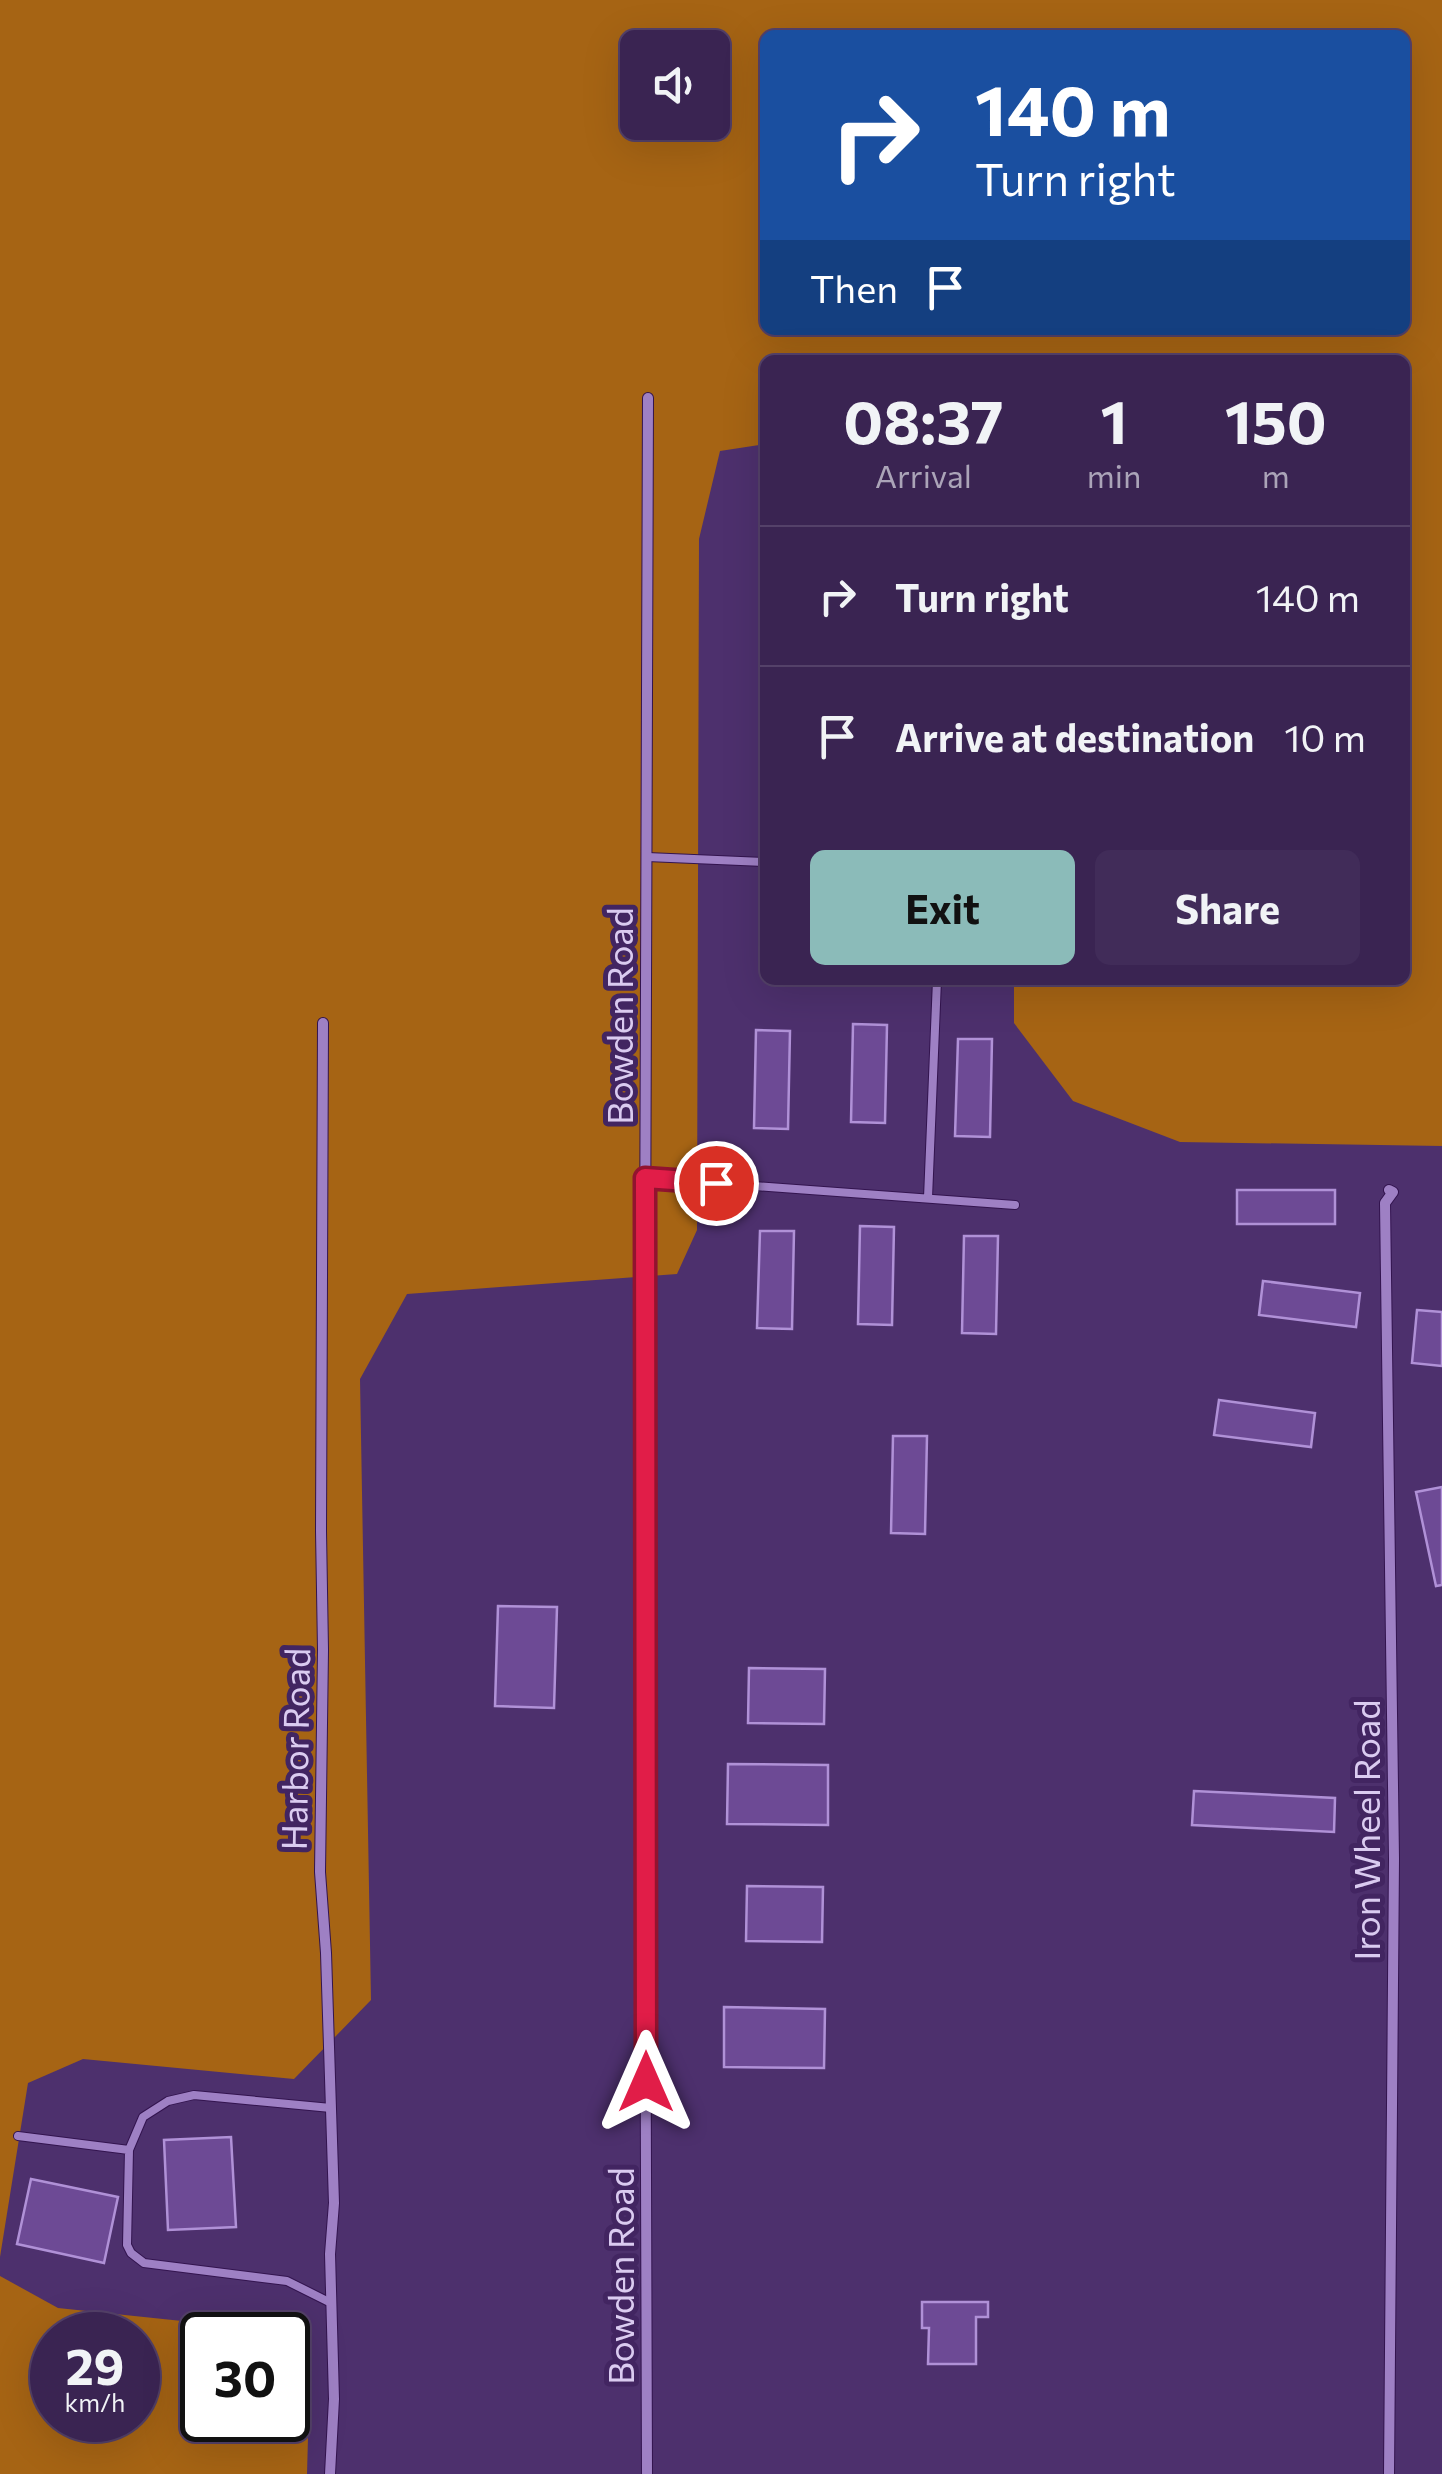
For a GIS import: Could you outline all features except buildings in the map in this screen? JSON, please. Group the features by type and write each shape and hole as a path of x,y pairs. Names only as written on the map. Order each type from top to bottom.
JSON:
{"street":[{"name":"Bowden Road","path":"647,2474 644,1612 648,398"},
{"name":"Harbor Road","path":"323,1023 320,1872 334,2203 330,2254 334,2398 330,2474"},
{"name":"Iron Wheel Road","path":"1389,1190 1393,1192 1385,1203 1394,1859 1389,2474"}],"lane":[{"path":"646,857 760,862"},
{"path":"928,1198 937,985"},
{"path":"645,1178 1015,1205"},
{"path":"331,2108 194,2095 168,2101 143,2116 128,2150 127,2245 144,2263 287,2280 331,2304"},
{"path":"18,2136 128,2150"}],"shaded area":[{"path":"0,0 1442,0 1442,1146 1180,1142 1073,1101 1014,1023 1014,985 1410,985 1410,355 760,355 760,445 720,451 699,539 697,1230 677,1274 407,1294 360,1379 371,2000 294,2079 83,2059 28,2083 0,2257"},
{"path":"0,2276 58,2308 96,2312 30,2312 30,2442 160,2442 160,2319 180,2321 180,2442 308,2442 307,2474 0,2474"}],"route":[{"path":"646,2082 645,1178 716,1183"}]}
